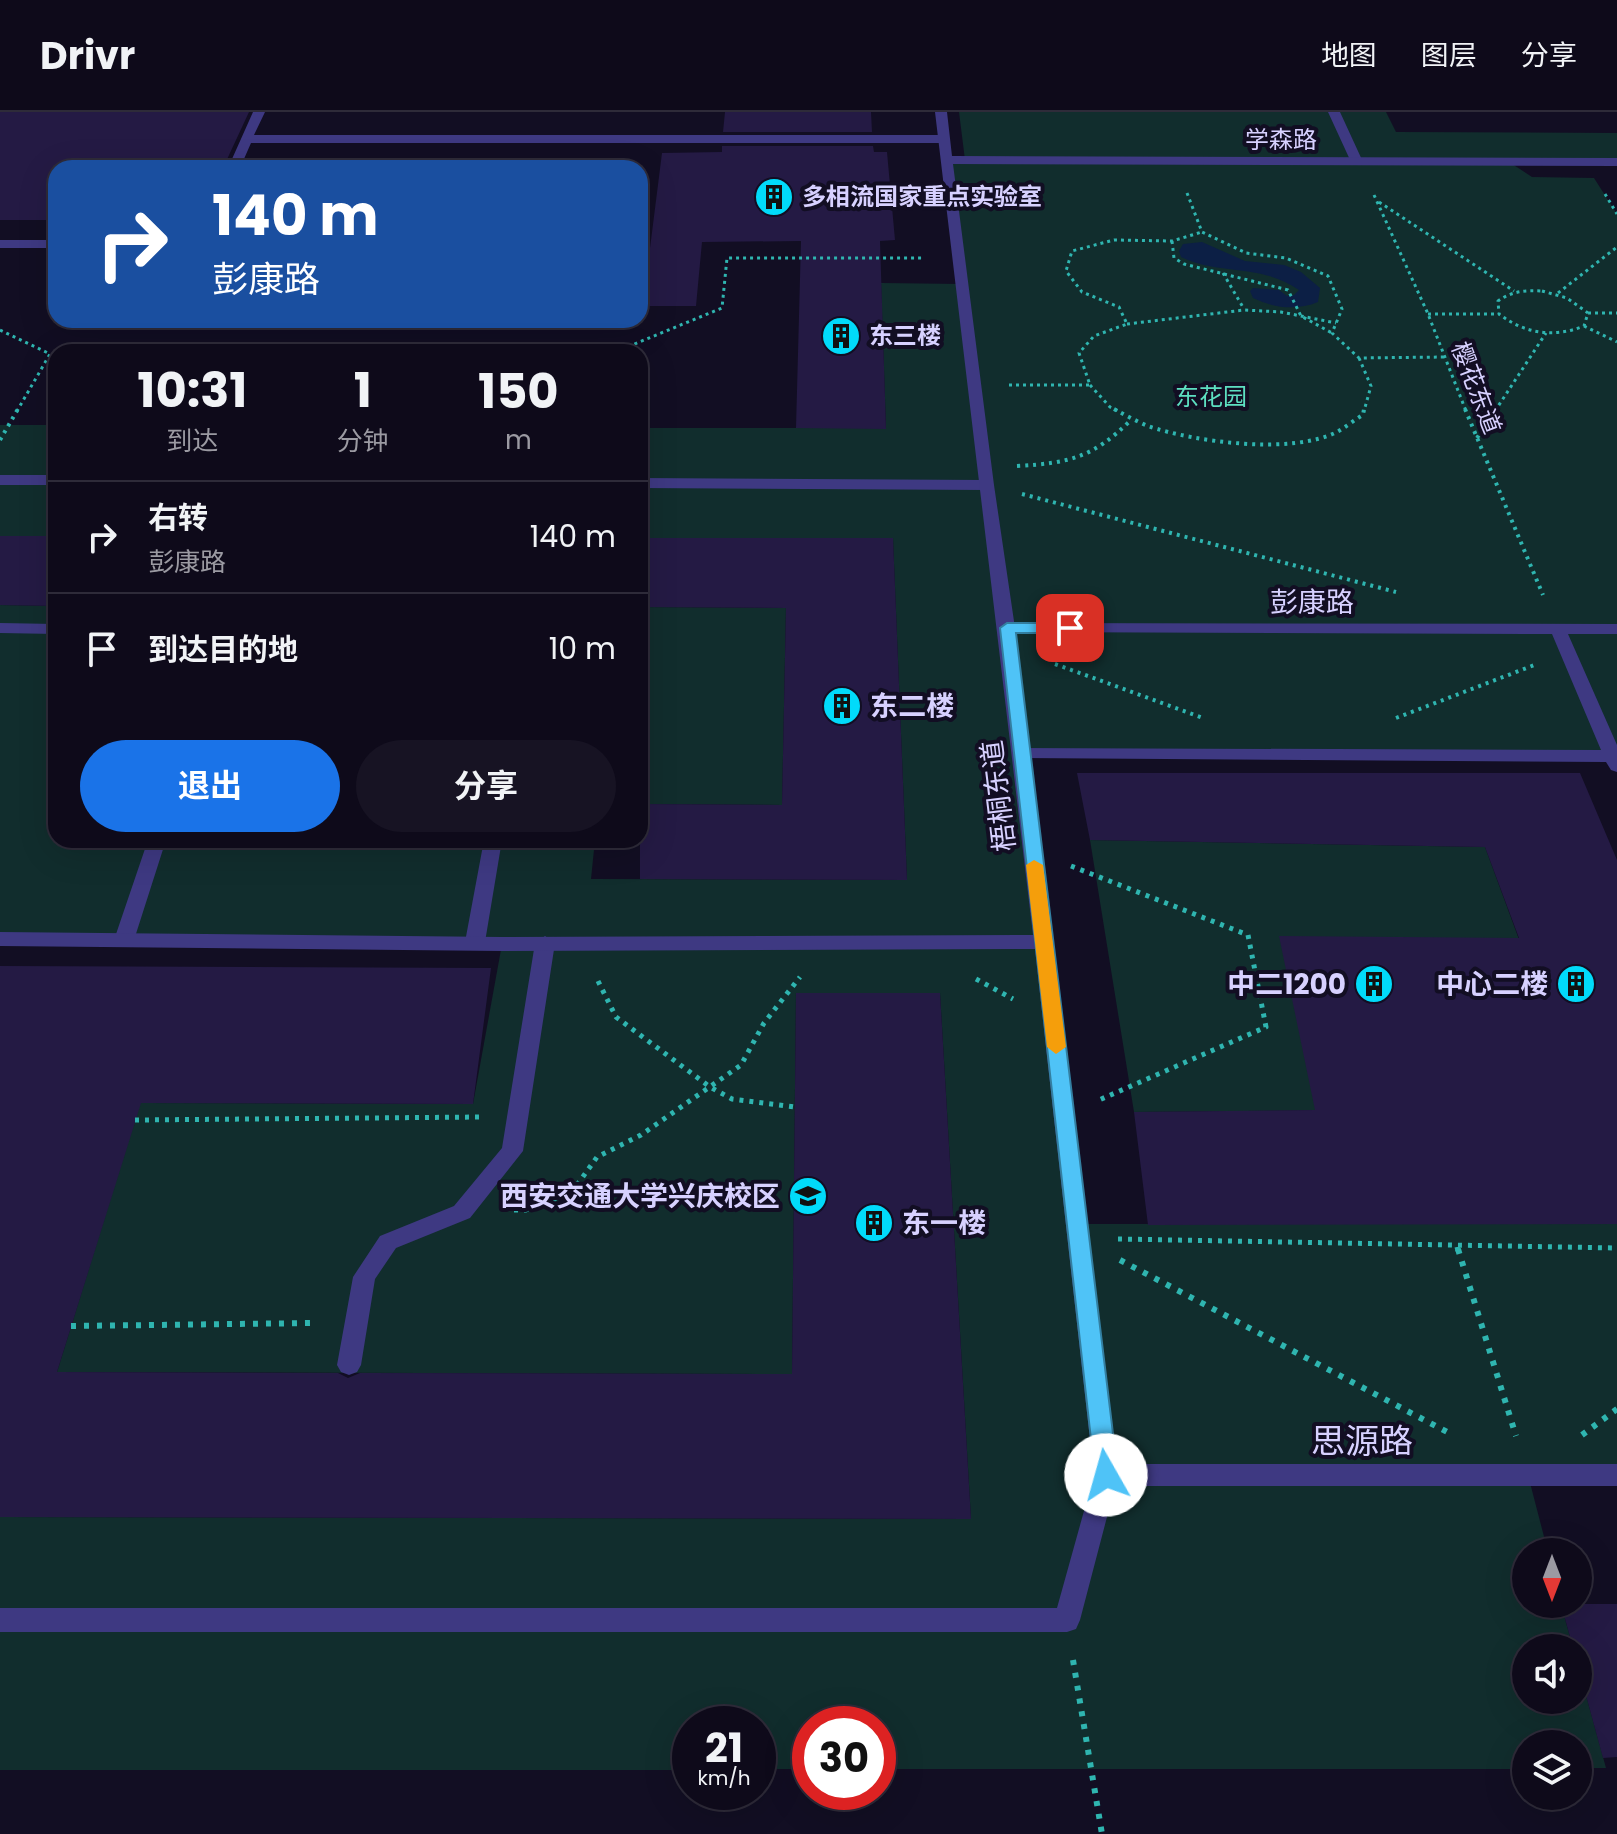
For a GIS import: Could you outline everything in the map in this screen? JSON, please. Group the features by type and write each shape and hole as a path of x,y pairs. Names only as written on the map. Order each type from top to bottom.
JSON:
{"street":[{"path":"238,160 259,112"},
{"name":"梧桐东道","path":"941,112 1008,638 1106,1475"},
{"path":"1334,112 1357,162"},
{"path":"247,139 944,139"},
{"name":"学森路","path":"945,160 1617,162"},
{"path":"0,244 48,244"},
{"path":"648,483 985,476"},
{"path":"0,480 48,480"},
{"path":"0,628 48,629"},
{"path":"1021,752 1614,761 1558,629"},
{"name":"彭康路","path":"1008,638 1617,629"},
{"path":"124,940 154,848"},
{"path":"475,942 492,848"},
{"path":"0,939 545,943 1043,942"},
{"path":"349,1365 364,1277 388,1242 462,1212 512,1151 545,943"},
{"path":"0,1620 1067,1620 1106,1475"},
{"name":"思源路","path":"1106,1475 1617,1475"}],"path":[{"path":"1176,162 1202,232"},
{"name":"樱花东道","path":"1357,162 1378,201 1428,314 1476,438 1558,629"},
{"path":"1378,201 1515,292"},
{"path":"1127,324 1119,307 1082,292 1066,271 1072,251 1114,240 1172,241 1202,232 1246,253 1286,258 1328,276 1342,309 1332,333"},
{"path":"1172,241 1174,258 1184,264 1288,290 1301,316 1332,333 1359,358 1371,385 1368,408 1359,422 1322,438 1287,444 1241,444 1176,434 1130,421 1100,400 1090,385 1079,353 1094,336 1127,324 1244,310 1301,316 1336,323"},
{"path":"1557,294 1617,247"},
{"path":"634,344 722,308 727,258 958,258"},
{"path":"1223,272 1244,310"},
{"path":"1499,314 1498,301 1515,292 1557,294 1582,305 1588,313"},
{"path":"1428,314 1499,314 1517,326 1546,333 1574,331 1584,326 1588,313"},
{"path":"1588,313 1617,313"},
{"path":"1584,326 1617,342"},
{"path":"0,330 48,353"},
{"path":"1476,438 1546,333"},
{"path":"0,440 48,357"},
{"path":"1359,358 1445,357"},
{"path":"974,385 1090,385"},
{"path":"985,476 1087,458 1109,443 1130,421"},
{"path":"985,476 1399,593"},
{"path":"1008,638 1214,722"},
{"path":"1391,720 1567,653"},
{"path":"1033,850 1248,935 1266,1027 1065,1115"},
{"path":"545,943 600,983 616,1017 710,1087 732,1099 795,1107"},
{"path":"453,1215 526,1210 572,1192 597,1157 641,1135 741,1065 764,1023 795,985 812,956 835,943"},
{"path":"135,1120 517,1116"},
{"path":"1079,1239 1617,1248"},
{"path":"1079,1239 1458,1438"},
{"path":"1457,1247 1528,1475 1617,1409"},
{"path":"71,1326 356,1323"},
{"path":"1067,1620 1102,1834"}],"green space":[{"name":"西安交通大学兴庆校区","path":"959,112 1386,112 1396,132 1617,133 1617,162 1509,162 1532,177 1594,178 1617,214 1617,767 1612,756 1021,752 1077,1224 1617,1224 1617,1475 1528,1475 1544,1538 1512,1538 1512,1618 1565,1618 1569,1634 1512,1634 1512,1714 1591,1714 1606,1768 1592,1768 1592,1730 1512,1730 1512,1769 896,1769 896,1706 792,1706 792,1769 776,1769 776,1706 672,1706 672,1770 0,1770 0,1517 971,1519 940,993 796,993 792,1374 57,1372 140,1103 473,1104 502,944 0,939 0,605 48,606 48,848 594,848 591,879 907,880 893,539 648,538 648,428 886,428 881,283 961,284 945,160 965,160"},
{"path":"0,425 48,425 48,536 0,536"},
{"path":"648,607 786,608 782,805 648,804"},
{"path":"1090,840 1485,847 1581,1108 1134,1112"}],"water":[{"path":"1202,242 1245,261 1284,265 1301,272 1320,288 1318,302 1302,307 1285,307 1253,298 1250,291 1253,288 1279,290 1287,296 1299,290 1270,276 1196,263 1181,257 1179,251 1183,244"}],"building":[{"path":"0,112 249,112 227,160 48,160 48,220 0,220"},
{"path":"725,112 871,112 872,132 723,132"},
{"path":"722,146 873,146 874,152 887,152 895,240 880,241 886,429 796,428 801,241 702,242 696,306 648,306 648,264 662,153 722,152"},
{"path":"0,536 48,536 48,606 0,605"},
{"name":"东二楼","path":"648,538 893,538 907,880 640,879 640,848 648,848 648,804 782,805 786,608 648,607"},
{"name":"中心二楼","path":"1077,773 1580,773 1617,860 1617,1224 1148,1225 1134,1112 1315,1110 1279,936 1519,938 1485,847 1090,840"},
{"name":"东一楼","path":"0,966 491,968 473,1104 141,1103 57,1372 338,1373 348,1378 360,1373 792,1374 796,993 940,993 971,1519 0,1517"},
{"path":"1592,1604 1617,1604 1617,1757 1603,1758 1591,1714 1592,1634 1569,1634 1565,1618 1592,1618"}],"slow traffic":[{"path":"1034,865 1056,1047"}],"place":[{"name":"多相流国家重点实验室","path":"774,197"},
{"name":"东三楼","path":"841,336"},
{"name":"东二楼","path":"842,706"},
{"name":"中二1200","path":"1374,984"},
{"name":"中心二楼","path":"1576,984"},
{"name":"西安交通大学兴庆校区","path":"808,1196"},
{"name":"东一楼","path":"874,1223"}],"route":[{"path":"1070,628 1007,628 1106,1475"}],"park label":[{"name":"东花园","path":"1211,397"}]}
